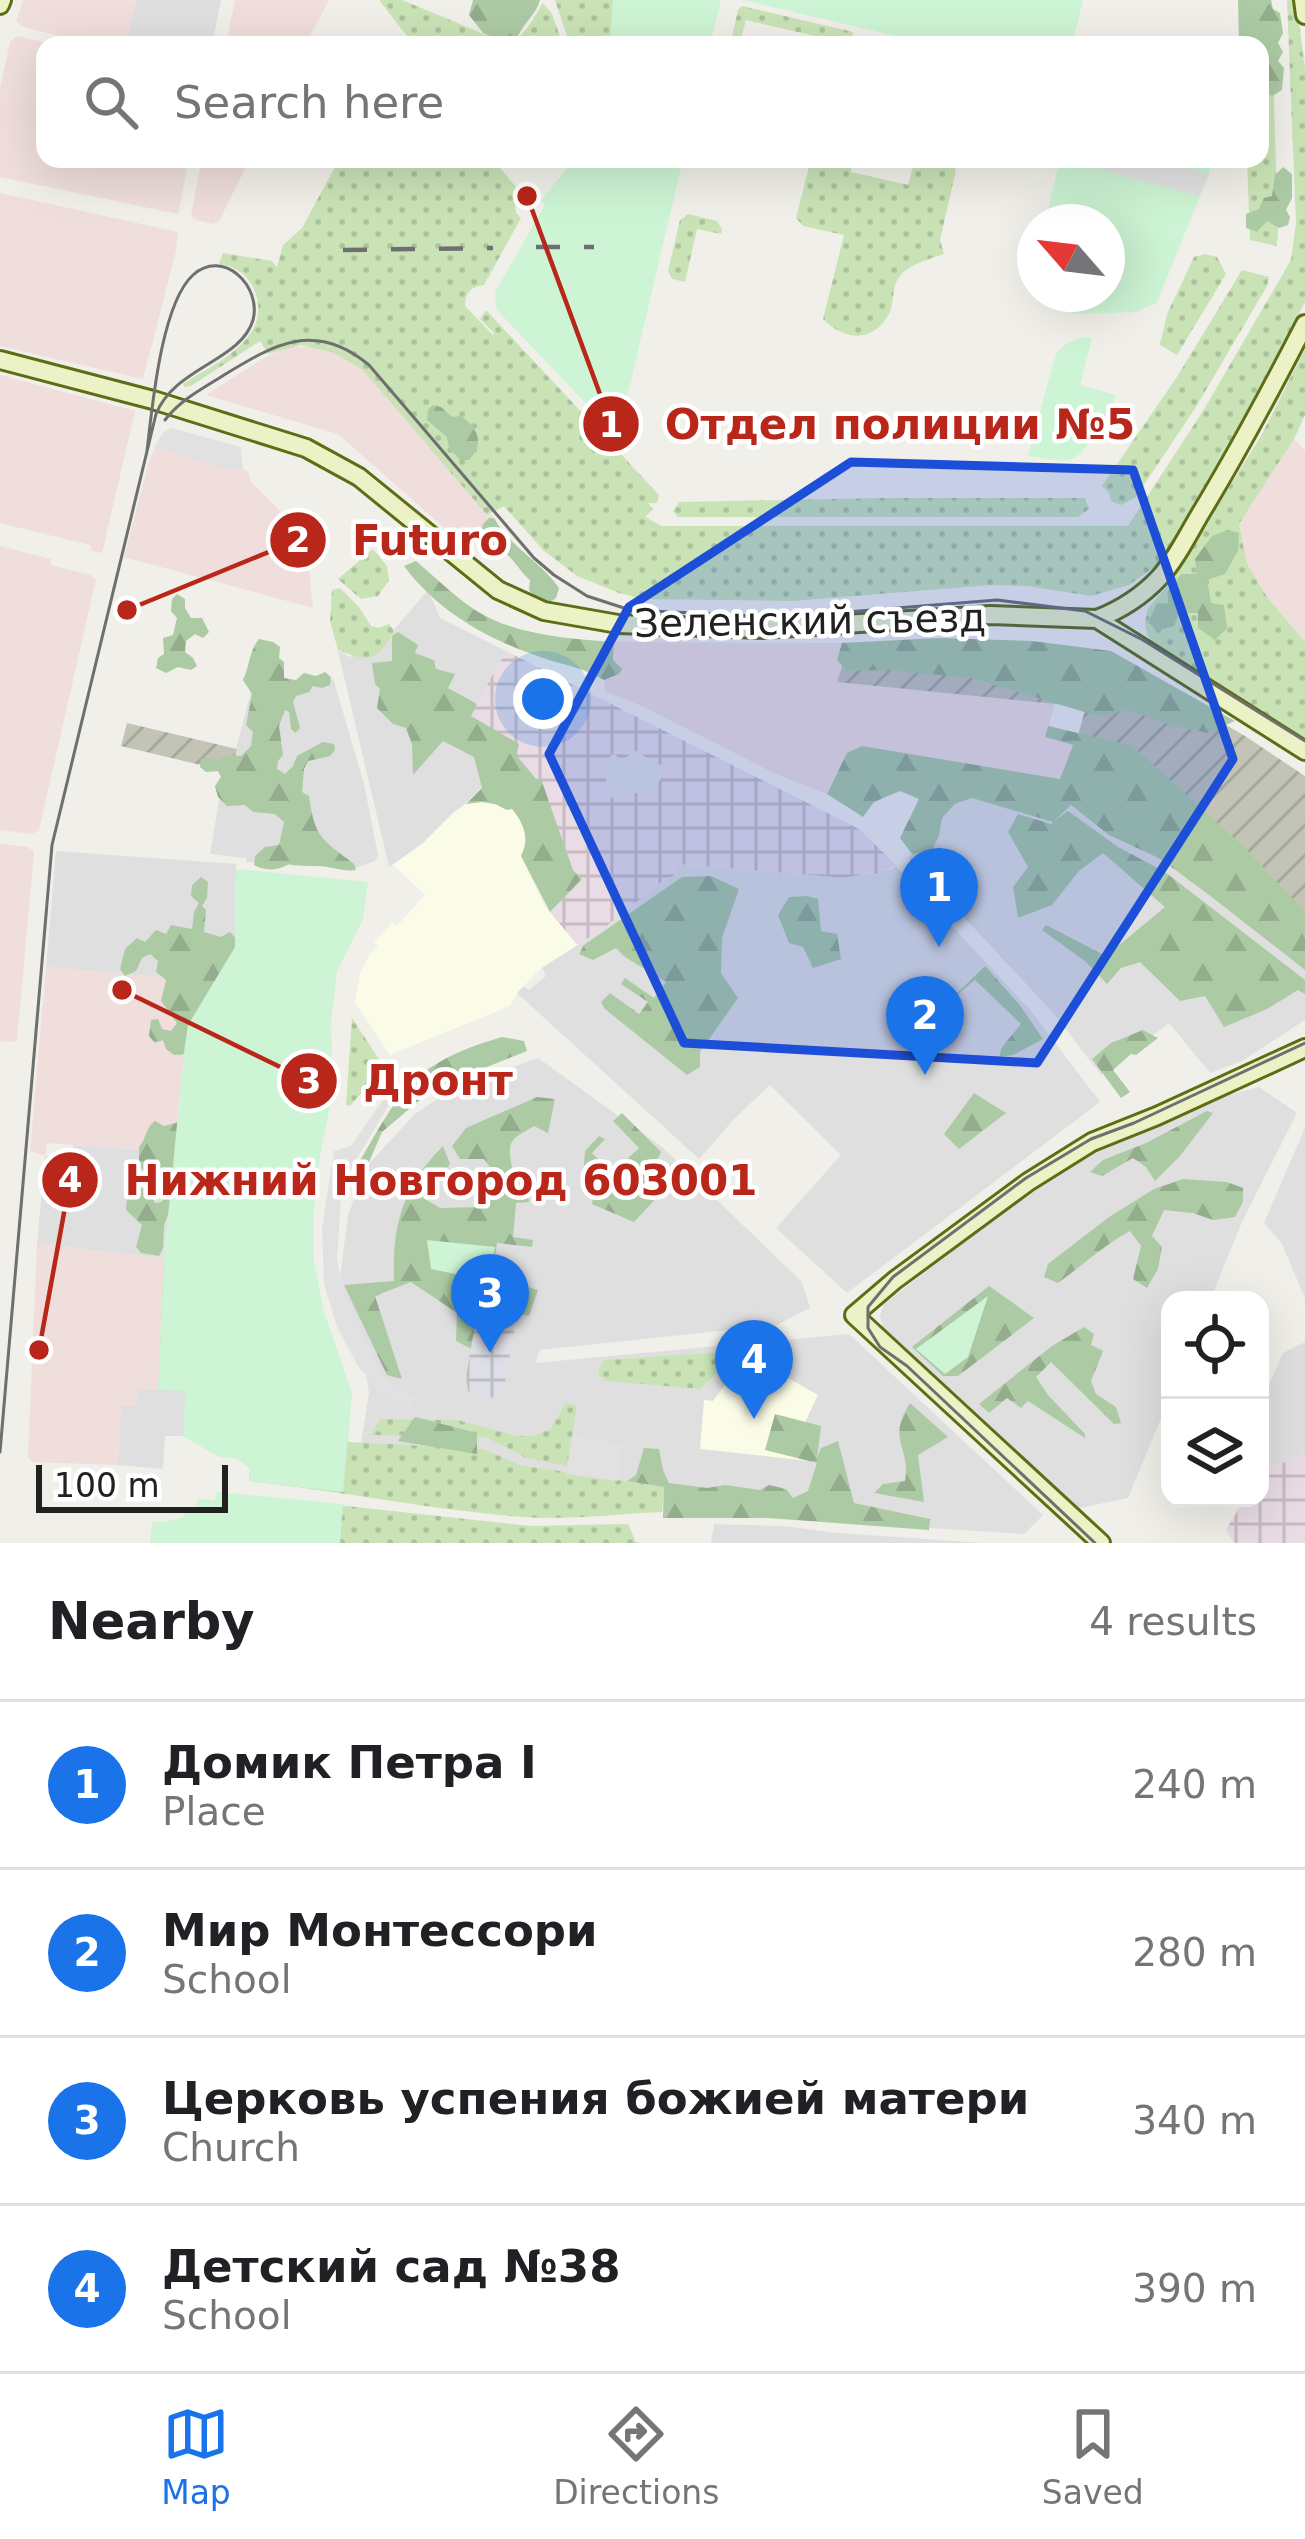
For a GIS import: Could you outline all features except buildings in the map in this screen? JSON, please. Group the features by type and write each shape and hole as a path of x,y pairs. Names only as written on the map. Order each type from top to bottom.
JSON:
{"main road":[{"path":"1304,0 1305,15"},
{"path":"1096,619 1138,597 1160,577 1250,431 1305,324"},
{"name":"Зеленский съезд","path":"0,360 275,436 331,460 359,477 498,590 544,611 618,624 763,629 990,615 1096,619"},
{"path":"1096,619 1305,751"},
{"path":"1101,1543 854,1315 1028,1182 1092,1142 1305,1048"}],"highlighted area":[{"path":"851,462 1133,470 1233,759 1037,1063 684,1043 549,754 629,607"}],"shaded area":[{"path":"23,0 136,0 127,36 60,36 16,21"},
{"path":"136,0 221,0 214,36 127,36"},
{"path":"235,0 329,0 310,36 228,36"},
{"path":"17,36 36,40 36,168 187,168 178,214 0,177 0,88 10,42"},
{"path":"200,168 246,168 219,221 213,224 191,214"},
{"path":"1094,168 1185,168 1209,174 1199,196"},
{"path":"0,193 178,232 143,379 0,346"},
{"path":"289,347 331,350 363,368 494,518 468,549 338,434 206,395 266,357"},
{"path":"0,375 135,411 102,553 92,551 90,545 0,523"},
{"path":"171,428 240,447 243,469 251,482 298,529 307,553 313,608 124,557 150,458"},
{"path":"171,428 240,447 243,469 154,447"},
{"path":"1294,439 1305,451 1305,642 1246,564 1239,524"},
{"path":"0,546 51,559 50,565 96,579 39,830 32,834 0,830"},
{"path":"428,590 440,618 506,651 471,715 515,755 424,843 389,867 338,651 350,657 379,647"},
{"path":"614,642 842,643 837,660 1055,703 1046,737 1074,745 1061,779 847,753 827,794 605,691 604,680 619,674 613,660"},
{"path":"848,648 1112,659 1305,776 1305,965 1063,788 1086,707 837,682"},
{"path":"506,651 859,829 896,865 846,878 677,864 675,875 577,945 550,912 582,879 573,870 541,780 470,716"},
{"path":"333,678 364,784 378,855 375,861 356,868 335,852 299,850 297,866 210,854 219,800 223,800 252,687 297,691"},
{"path":"127,723 237,749 230,772 121,746"},
{"path":"634,750 668,769 655,794 611,798 604,773 597,768 614,753 622,762"},
{"path":"972,798 997,805 1071,804 1110,835 1167,862 1305,970 1305,1020 1242,1061 1210,1073 1169,1023 1101,1075 1055,1015 909,858 931,851 941,818 955,804"},
{"path":"481,802 512,808 517,814 526,835 521,856 544,905 577,945 541,968 510,1006 390,1055 355,1003 360,974 378,946 374,942 392,923 397,926 425,895 393,865 454,812"},
{"path":"0,844 34,852 15,1042 0,1041"},
{"path":"56,851 236,864 235,947 213,982 46,967"},
{"path":"676,864 846,878 896,866 1031,1011 1100,1102 847,1293 776,1228 841,1155 770,1085 699,1159 517,993 546,976 542,968 675,875"},
{"path":"46,967 213,982 184,1052 174,1152 47,1143 45,1156 30,1151"},
{"path":"538,1058 662,1147 802,1282 810,1308 777,1325 540,1350 535,1363 849,1334 1043,1515 1024,1534 769,1518 663,1518 663,1487 520,1465 484,1449 361,1444 369,1393 362,1348 339,1286 348,1216 365,1168 415,1114 451,1090"},
{"path":"1259,1087 1297,1113 1242,1222 1214,1291 1161,1291 1161,1419 1128,1498 1075,1509 884,1333 880,1316 884,1304 1091,1151 1189,1106"},
{"path":"385,1097 391,1101 342,1184 337,1260 345,1295 381,1374 416,1397 410,1409 383,1395 358,1366 337,1327 324,1284 322,1228 334,1151 351,1146"},
{"path":"1305,1128 1305,1298 1281,1242 1264,1223"},
{"path":"73,1145 174,1152 164,1258 37,1244 45,1156 72,1157"},
{"path":"37,1244 164,1258 158,1389 138,1388 137,1406 121,1406 118,1465 32,1462 28,1457"},
{"path":"489,1313 505,1315 514,1332 504,1389 497,1397 477,1399 468,1391 466,1377 475,1325"},
{"path":"1305,1342 1305,1453 1271,1468 1269,1385 1283,1353"},
{"path":"764,1352 762,1363 818,1395 798,1437 811,1447 809,1461 700,1449 704,1400 713,1401 747,1354"},
{"path":"138,1388 186,1391 183,1436 165,1436 163,1469 118,1465 121,1405"},
{"path":"574,1435 623,1445 618,1481 566,1474"},
{"path":"1305,1453 1305,1543 1234,1543 1226,1530 1240,1507 1269,1507 1271,1468"},
{"path":"714,1524 783,1526 982,1543 711,1543"}],"green space":[{"path":"379,0 402,0 489,36 407,36"},
{"path":"473,0 540,0 518,36 490,36 469,15"},
{"path":"555,0 613,0 611,36 567,36"},
{"path":"613,0 721,0 712,36 611,36"},
{"path":"743,0 1083,0 1074,36 896,36"},
{"path":"1238,0 1271,0 1280,13 1283,33 1278,43 1283,52 1278,61 1284,68 1282,90 1269,94 1269,36 1239,36"},
{"path":"1287,0 1296,0 1305,68 1305,302 1242,427 1171,547 1129,585 1091,596 990,585 793,601 643,599 577,576 543,550 504,506 487,515 363,370 332,352 301,345 268,354 260,341 191,386 183,384 237,348 256,323 255,292 242,273 219,264 223,253 272,261 277,267 283,245 302,228 334,168 500,168 525,197 515,205 521,218 484,285 470,291 465,306 493,335 480,319 486,310 659,495 657,503 648,503 653,509 645,517 662,526 1128,526 1203,411 1291,260 1296,223"},
{"path":"1271,2 1276,246 1250,240 1247,168 1269,168 1269,36 1262,36"},
{"path":"543,3 560,36 520,36"},
{"path":"742,6 853,32 852,36 815,36 746,20 742,36 732,36"},
{"path":"1283,167 1292,174 1288,225 1279,228 1267,221 1257,232 1246,228 1246,214 1272,196 1275,175"},
{"path":"567,168 681,168 630,385 614,433 496,309 495,292 545,205 541,201"},
{"path":"809,168 852,168 851,172 908,185 913,168 956,170 940,240 944,254 900,276 889,314 866,334 849,335 823,319 844,235 803,226 796,218"},
{"path":"1058,168 1209,168 1157,302 1136,312 1073,314 1125,312 1125,204 1049,204"},
{"path":"688,214 717,221 722,229 721,234 697,229 685,282 672,279 668,271 680,220"},
{"path":"1194,257 1217,257 1226,274 1177,355 1160,345 1167,314"},
{"path":"1242,270 1269,277 1267,286 1196,407 1135,498 1121,505 1111,501 1102,486 1177,377"},
{"path":"1081,338 1092,338 1080,385 1116,395 1113,402 1097,432 1075,457 1028,456 1056,353"},
{"path":"1305,349 1305,415 1239,524 1247,564 1267,597 1305,642 1305,743 1155,647 1145,623 1148,608 1168,585 1261,436"},
{"path":"433,405 452,417 461,416 475,431 477,448 469,460 460,460 449,448 447,437 427,420"},
{"path":"1085,498 1089,509 1078,517 678,517 673,511 679,502"},
{"path":"489,518 552,579 559,588 556,598 548,603 535,597 529,590 530,580 511,558 480,536"},
{"path":"1227,530 1239,533 1238,551 1225,574 1207,580 1211,603 1224,605 1227,628 1215,640 1198,628 1198,613 1179,613 1174,626 1157,631 1148,622 1157,604 1168,603 1168,591 1181,574 1197,574 1195,559 1212,536"},
{"path":"373,549 387,566 389,580 378,596 361,599 338,579"},
{"path":"416,561 475,610 507,625 614,642 613,660 622,669 604,680 484,633 432,597 404,566"},
{"path":"340,588 371,626 389,624 395,632 372,657 338,650 330,621 332,590"},
{"path":"177,594 185,599 191,618 202,618 209,632 186,641 185,652 197,666 166,673 156,668 164,654 163,638 173,635 177,618 171,611 172,599"},
{"path":"398,632 418,645 415,653 434,660 436,669 455,674 448,688 477,704 471,716 519,744 516,755 541,779 573,870 582,879 550,912 521,856 525,837 516,814 495,804 466,804 482,788 474,757 443,741 413,775 406,728 393,724 377,708 380,689 372,663 392,661 392,636"},
{"path":"939,638 1032,641 1111,651 1235,721 1207,733 1128,710 1101,717 971,678 847,671 837,660 842,643"},
{"path":"259,639 280,647 284,678 296,680 304,673 325,672 331,677 330,685 313,686 296,696 293,702 300,728 295,733 285,710 279,726 283,755 277,769 285,774 297,756 323,742 334,744 330,756 308,761 302,792 309,796 322,837 356,870 254,865 255,856 265,847 279,845 284,822 275,814 253,812 245,805 227,806 215,786 221,777 218,771 200,767 201,759 241,756 251,746 253,732 246,725 252,694 243,680"},
{"path":"1048,726 1133,746 1244,847 1305,912 1305,970 1167,862 1109,835 1071,805 1054,821 1068,811 1118,847 1165,872 1305,980 1305,994 1298,990 1224,1027 1205,996 1180,1001 1140,962 1121,968 1107,984 1042,930 1046,925 1106,956 1165,907 1103,853 1079,871 1052,905 1018,918 1013,887 1028,867 1008,832 1018,814 1053,822 972,798 955,804 942,818 931,852 912,854 900,838 919,799 900,791 874,802 863,817 827,794 847,753 862,746 1060,779 1073,745 1045,737"},
{"path":"236,869 368,882 363,919 337,971 331,1023 333,1092 313,1219 314,1262 324,1312 352,1393 343,1492 249,1481 250,1468 238,1459 219,1457 183,1436 185,1391 158,1389 164,1258 188,1025 235,947"},
{"path":"711,876 739,889 722,938 721,973 738,998 700,1052 700,1067 687,1075 601,1002 610,993 639,1014 648,1002 621,984 625,978 654,998 666,982 616,948 593,960 579,954 584,945 682,877"},
{"path":"201,877 208,882 202,906 206,910 204,932 221,937 230,932 240,943 186,1054 174,1055 163,1040 155,1043 149,1036 151,1020 158,1019 162,1029 171,1031 177,1023 161,1001 166,980 156,972 158,961 150,954 142,958 136,971 125,976 120,969 125,949 137,938 145,942 156,930 166,934 171,925 192,929 199,903 191,896 192,885"},
{"path":"789,897 818,899 821,931 837,934 841,959 813,968 803,947 789,943 778,915"},
{"path":"985,966 1043,1039 1013,1055 999,1057 1021,1024 975,980 947,1003"},
{"path":"251,1017 349,1419 348,1442 484,1449 520,1465 664,1487 662,1512 523,1517 249,1481 250,1468 238,1459 183,1436 185,1391 158,1389 164,1258"},
{"path":"352,1018 384,1067 350,1106 346,1105"},
{"path":"1143,1030 1158,1038 1113,1070 1130,1092 1121,1098 1092,1059 1111,1043"},
{"path":"502,1037 524,1041 527,1051 434,1088 382,1132 369,1162 359,1162 393,1105 418,1077 458,1052"},
{"path":"974,1093 1006,1113 959,1149 944,1134"},
{"path":"537,1097 555,1099 548,1133 534,1126 510,1146 512,1168 523,1168 529,1202 516,1203 513,1237 533,1240 532,1247 497,1243 492,1277 538,1290 529,1316 491,1308 480,1312 474,1350 456,1341 457,1313 411,1282 375,1296 402,1379 387,1375 344,1285 394,1281 395,1242 403,1208 418,1176 443,1146 450,1164 423,1198 440,1208 481,1207 500,1181 484,1159 460,1159 452,1146 466,1128"},
{"path":"1207,1111 1213,1113 1155,1181 1133,1158 1102,1176 1090,1172 1103,1160"},
{"path":"622,1113 661,1152 651,1172 671,1182 634,1222 592,1204 596,1181 584,1165 585,1151 599,1136 605,1139 592,1153 612,1173 639,1148 613,1121"},
{"path":"155,1121 164,1126 179,1122 194,1151 164,1225 159,1256 141,1253 136,1247 142,1225 126,1210 132,1186 147,1189 155,1203 162,1202 164,1192 154,1186 155,1177 146,1175 139,1165 139,1147"},
{"path":"1183,1179 1243,1188 1243,1202 1235,1217 1213,1220 1164,1210 1152,1236 1162,1247 1158,1269 1147,1288 1133,1279 1141,1246 1130,1231 1058,1283 1044,1277 1048,1264 1109,1217 1154,1189"},
{"path":"427,1240 495,1247 489,1281 431,1269"},
{"path":"989,1286 1034,1318 958,1376 943,1376 912,1347"},
{"path":"988,1296 968,1357 945,1374 916,1349"},
{"path":"1084,1327 1094,1334 1091,1345 1103,1351 1091,1381 1096,1394 1116,1407 1121,1423 1114,1424 1051,1362 1036,1377 1085,1438 1028,1401 1021,1408 1007,1398 989,1413 979,1404 1052,1346"},
{"path":"736,1351 701,1389 607,1381 598,1375 605,1360"},
{"path":"566,1403 577,1406 567,1466 526,1458 486,1437 371,1435 380,1419 457,1420 516,1436 534,1436 551,1428"},
{"path":"910,1403 948,1437 918,1455 924,1502 874,1493 883,1484 905,1481 899,1435"},
{"path":"775,1414 821,1426 817,1458 821,1448 838,1441 854,1503 930,1519 929,1530 769,1518 663,1518 664,1487 627,1481 636,1475 644,1448 659,1449 669,1483 760,1490 769,1485 786,1489 793,1498 808,1491 817,1463 765,1450"},
{"path":"415,1417 477,1433 477,1454 398,1441"},
{"path":"216,1492 343,1504 340,1543 150,1543 152,1521 183,1517 186,1509 196,1509 198,1499 215,1500"},
{"path":"235,1494 531,1526 628,1524 636,1542 642,1543 207,1543"}],"tram line":[{"path":"0,1452 52,845 156,414 177,385 235,345 253,320 252,295 228,268 205,268 193,275 173,309 160,358 147,451"},
{"path":"165,420 192,395 278,346 313,340 331,343 369,365 534,558 587,596 630,610 757,616 997,600 1085,611 1143,640 1305,741"},
{"path":"1095,1543 907,1366 880,1347 868,1328 868,1307 893,1277 1026,1178 1091,1139 1305,1043"}],"railway":[{"path":"536,247 594,247"},
{"path":"343,250 493,248"}],"place":[{"name":"Отдел полиции №5","path":"527,196"},
{"name":"Futuro","path":"127,610"},
{"name":"Домик Петра I","path":"939,947"},
{"name":"Дронт","path":"122,990"},
{"name":"Мир Монтессори","path":"925,1075"},
{"name":"Нижний Новгород 603001","path":"39,1350"},
{"name":"Церковь успения божией матери","path":"490,1353"},
{"name":"Детский сад №38","path":"754,1419"}]}
